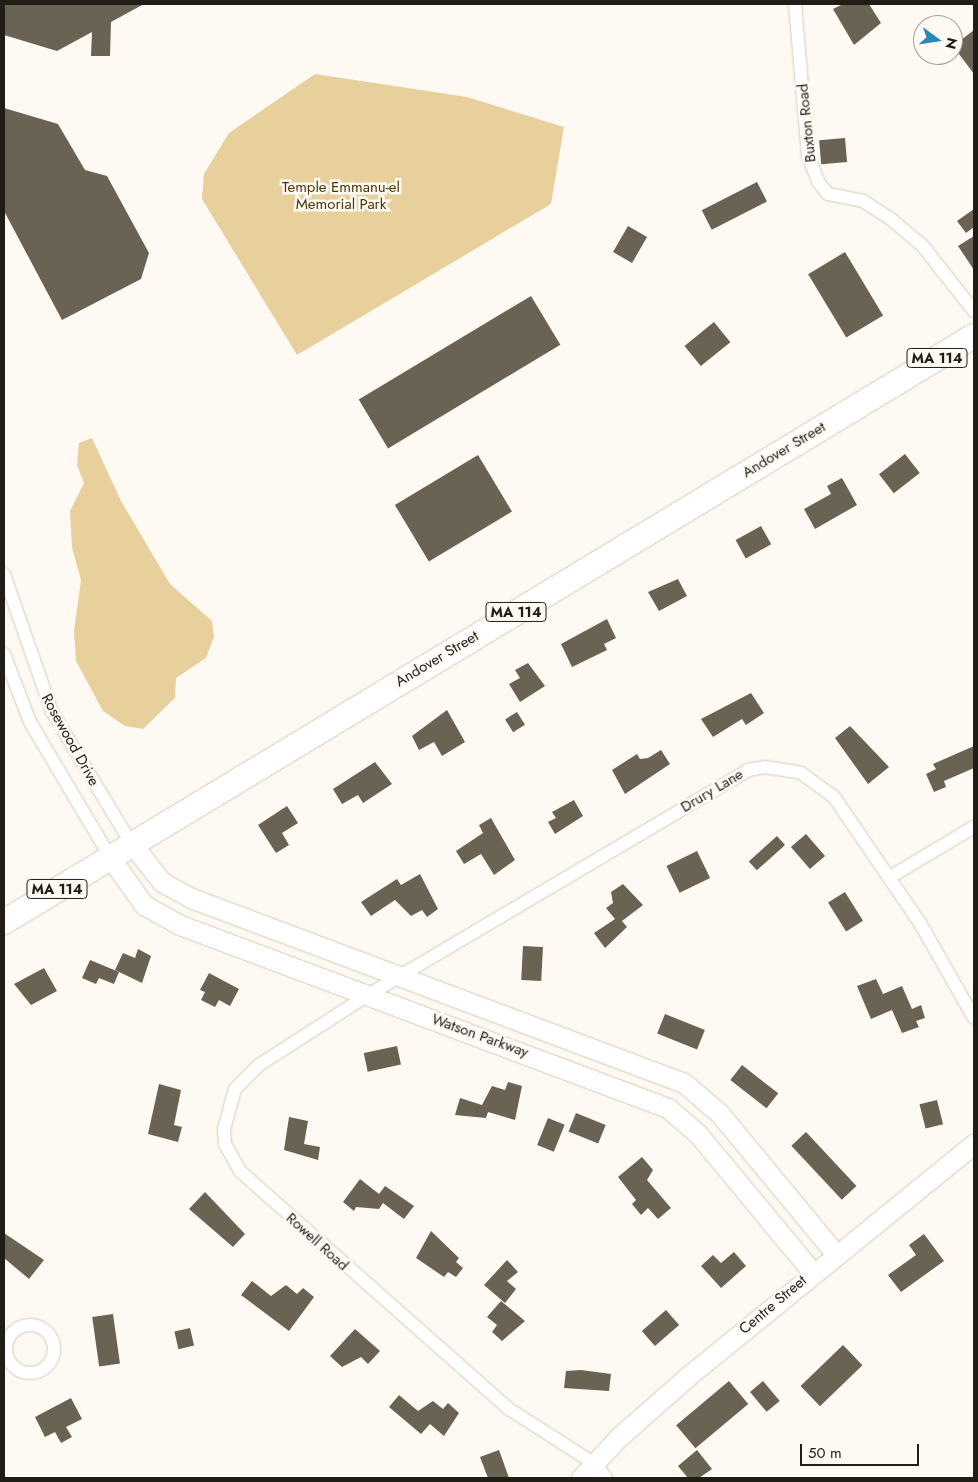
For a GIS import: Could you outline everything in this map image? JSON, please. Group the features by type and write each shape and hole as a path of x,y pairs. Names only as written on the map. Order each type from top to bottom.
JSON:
{"highway":[{"name":"Andover Street","path":"4,922 131,843 974,336"}],"main road":[{"name":"Watson Parkway","path":"131,843 149,869 178,892 404,975 684,1083 720,1114 835,1253"},
{"name":"Watson Parkway","path":"110,857 131,891 164,918 668,1108 698,1134 812,1272"},
{"name":"Centre Street","path":"581,1478 600,1471 620,1437 812,1272 974,1144"}],"street":[{"name":"Buxton Road","path":"795,4 808,156 819,183 828,194 863,201 892,220 922,246 974,311"},
{"name":"Rosewood Drive","path":"4,574 52,712 131,843"},
{"name":"Rosewood Drive","path":"4,654 30,722 110,857"},
{"name":"Drury Lane","path":"368,995 748,770 784,769 818,782 840,805 890,878 974,1018"},
{"path":"890,878 974,827"},
{"name":"Rowell Road","path":"368,995 259,1066 235,1089 224,1130 232,1158 251,1182 416,1330 509,1409 600,1471"}],"green space":[{"name":"Temple Emmanu-el Memorial Park","path":"315,74 467,97 564,127 551,204 297,355 202,199 204,174 229,133"},
{"path":"92,438 121,501 170,584 212,621 214,637 206,658 176,678 175,698 143,729 125,726 103,711 76,661 74,631 81,580 72,548 70,511 84,483 77,465 79,443"}],"building":[{"path":"4,4 144,4 111,22 110,56 91,56 92,32 57,51 4,35"},
{"path":"843,4 869,4 881,23 854,45 833,9"},
{"path":"974,30 974,74 963,59 963,38"},
{"path":"4,108 58,124 85,170 107,176 149,253 141,279 62,320 4,211"},
{"path":"845,138 847,162 821,164 819,140"},
{"path":"757,182 767,202 712,230 702,210"},
{"path":"974,209 974,227 966,233 957,221"},
{"path":"628,226 647,237 632,263 613,252"},
{"path":"974,236 974,270 958,246"},
{"path":"845,252 883,315 846,338 808,274"},
{"path":"531,296 560,345 388,448 359,400"},
{"path":"714,322 730,342 701,366 684,346"},
{"path":"905,454 920,473 894,493 879,474"},
{"path":"478,455 512,512 429,562 395,505"},
{"path":"842,478 857,505 815,529 804,509 831,494 827,486"},
{"path":"761,526 771,544 746,558 736,540"},
{"path":"678,579 687,596 659,611 648,592"},
{"path":"607,619 616,638 604,644 607,650 572,667 561,644"},
{"path":"528,663 545,686 520,702 509,684 520,678 515,670"},
{"path":"751,693 764,713 746,725 742,719 713,737 701,719"},
{"path":"447,710 465,742 442,756 434,742 419,750 412,736"},
{"path":"517,712 525,725 513,732 505,719"},
{"path":"850,726 889,767 868,784 835,738"},
{"path":"974,746 974,768 944,781 946,787 934,792 926,774 936,769 933,764"},
{"path":"661,750 670,764 625,794 612,770 637,754 640,759 648,758"},
{"path":"375,762 392,784 363,803 358,795 342,804 333,789"},
{"path":"574,800 583,816 555,834 548,822 556,818 552,812"},
{"path":"287,806 298,823 282,833 289,845 276,853 258,825"},
{"path":"491,818 515,860 494,875 481,854 464,864 456,851 483,833 479,825"},
{"path":"806,834 825,856 810,869 791,847"},
{"path":"777,836 785,845 757,870 749,861"},
{"path":"697,851 710,878 680,893 666,866"},
{"path":"420,874 438,909 427,917 422,910 411,916 395,900 371,916 361,902 397,879 401,885"},
{"path":"623,884 643,905 622,921 627,927 605,948 594,933 615,919 606,908 613,903 611,892"},
{"path":"845,892 863,921 846,931 828,903"},
{"path":"523,946 543,947 541,981 521,980"},
{"path":"138,949 151,956 142,983 115,970 123,953 135,958"},
{"path":"90,960 119,972 114,984 99,978 96,984 82,978"},
{"path":"44,968 57,991 31,1005 14,984"},
{"path":"209,973 239,989 230,1006 219,1000 215,1007 201,1000 205,992 200,990"},
{"path":"876,979 883,994 902,986 912,1009 921,1005 925,1018 916,1021 919,1027 902,1033 892,1010 871,1019 857,986"},
{"path":"665,1014 705,1030 697,1050 657,1033"},
{"path":"397,1046 401,1065 368,1072 364,1053"},
{"path":"742,1065 778,1093 767,1108 730,1080"},
{"path":"508,1082 522,1086 515,1120 488,1112 486,1118 455,1115 460,1098 482,1105 492,1086 505,1090"},
{"path":"159,1084 181,1090 174,1125 182,1127 178,1142 148,1134"},
{"path":"937,1100 943,1124 926,1129 920,1104"},
{"path":"576,1113 606,1125 598,1144 569,1132"},
{"path":"289,1117 308,1121 304,1144 320,1147 318,1160 284,1150"},
{"path":"548,1118 565,1125 554,1152 537,1145"},
{"path":"806,1132 856,1186 842,1200 791,1146"},
{"path":"642,1157 653,1170 647,1180 671,1208 658,1219 648,1208 641,1215 632,1204 636,1200 618,1177"},
{"path":"360,1179 379,1194 385,1186 414,1206 404,1219 383,1203 379,1209 356,1207 354,1211 343,1202"},
{"path":"205,1192 245,1234 233,1247 189,1209"},
{"path":"431,1231 459,1258 456,1262 463,1268 456,1277 448,1272 444,1277 416,1258"},
{"path":"4,1233 44,1260 29,1279 4,1258"},
{"path":"924,1234 944,1261 901,1292 888,1275 916,1255 909,1245"},
{"path":"734,1252 746,1266 721,1288 701,1266 713,1255 721,1263"},
{"path":"507,1260 518,1272 507,1281 516,1289 505,1303 484,1285"},
{"path":"252,1281 271,1296 286,1285 297,1294 303,1288 314,1297 289,1331 241,1295"},
{"path":"501,1301 525,1321 502,1341 492,1332 497,1325 487,1317"},
{"path":"666,1310 679,1325 655,1346 642,1331"},
{"path":"113,1314 120,1364 99,1366 92,1317"},
{"path":"190,1328 194,1346 178,1349 174,1332"},
{"path":"355,1329 380,1351 368,1364 361,1357 342,1367 330,1356"},
{"path":"843,1345 862,1365 820,1406 801,1386"},
{"path":"581,1370 611,1374 609,1391 564,1388 566,1371"},
{"path":"729,1381 748,1404 695,1448 676,1425"},
{"path":"763,1381 780,1401 767,1412 750,1392"},
{"path":"399,1395 418,1411 433,1401 443,1409 448,1403 459,1413 444,1436 430,1424 421,1434 389,1407"},
{"path":"71,1398 82,1419 66,1427 72,1437 61,1443 55,1432 45,1437 35,1417"},
{"path":"499,1450 509,1478 488,1478 480,1457"},
{"path":"697,1450 712,1469 699,1478 688,1478 678,1466"}]}
